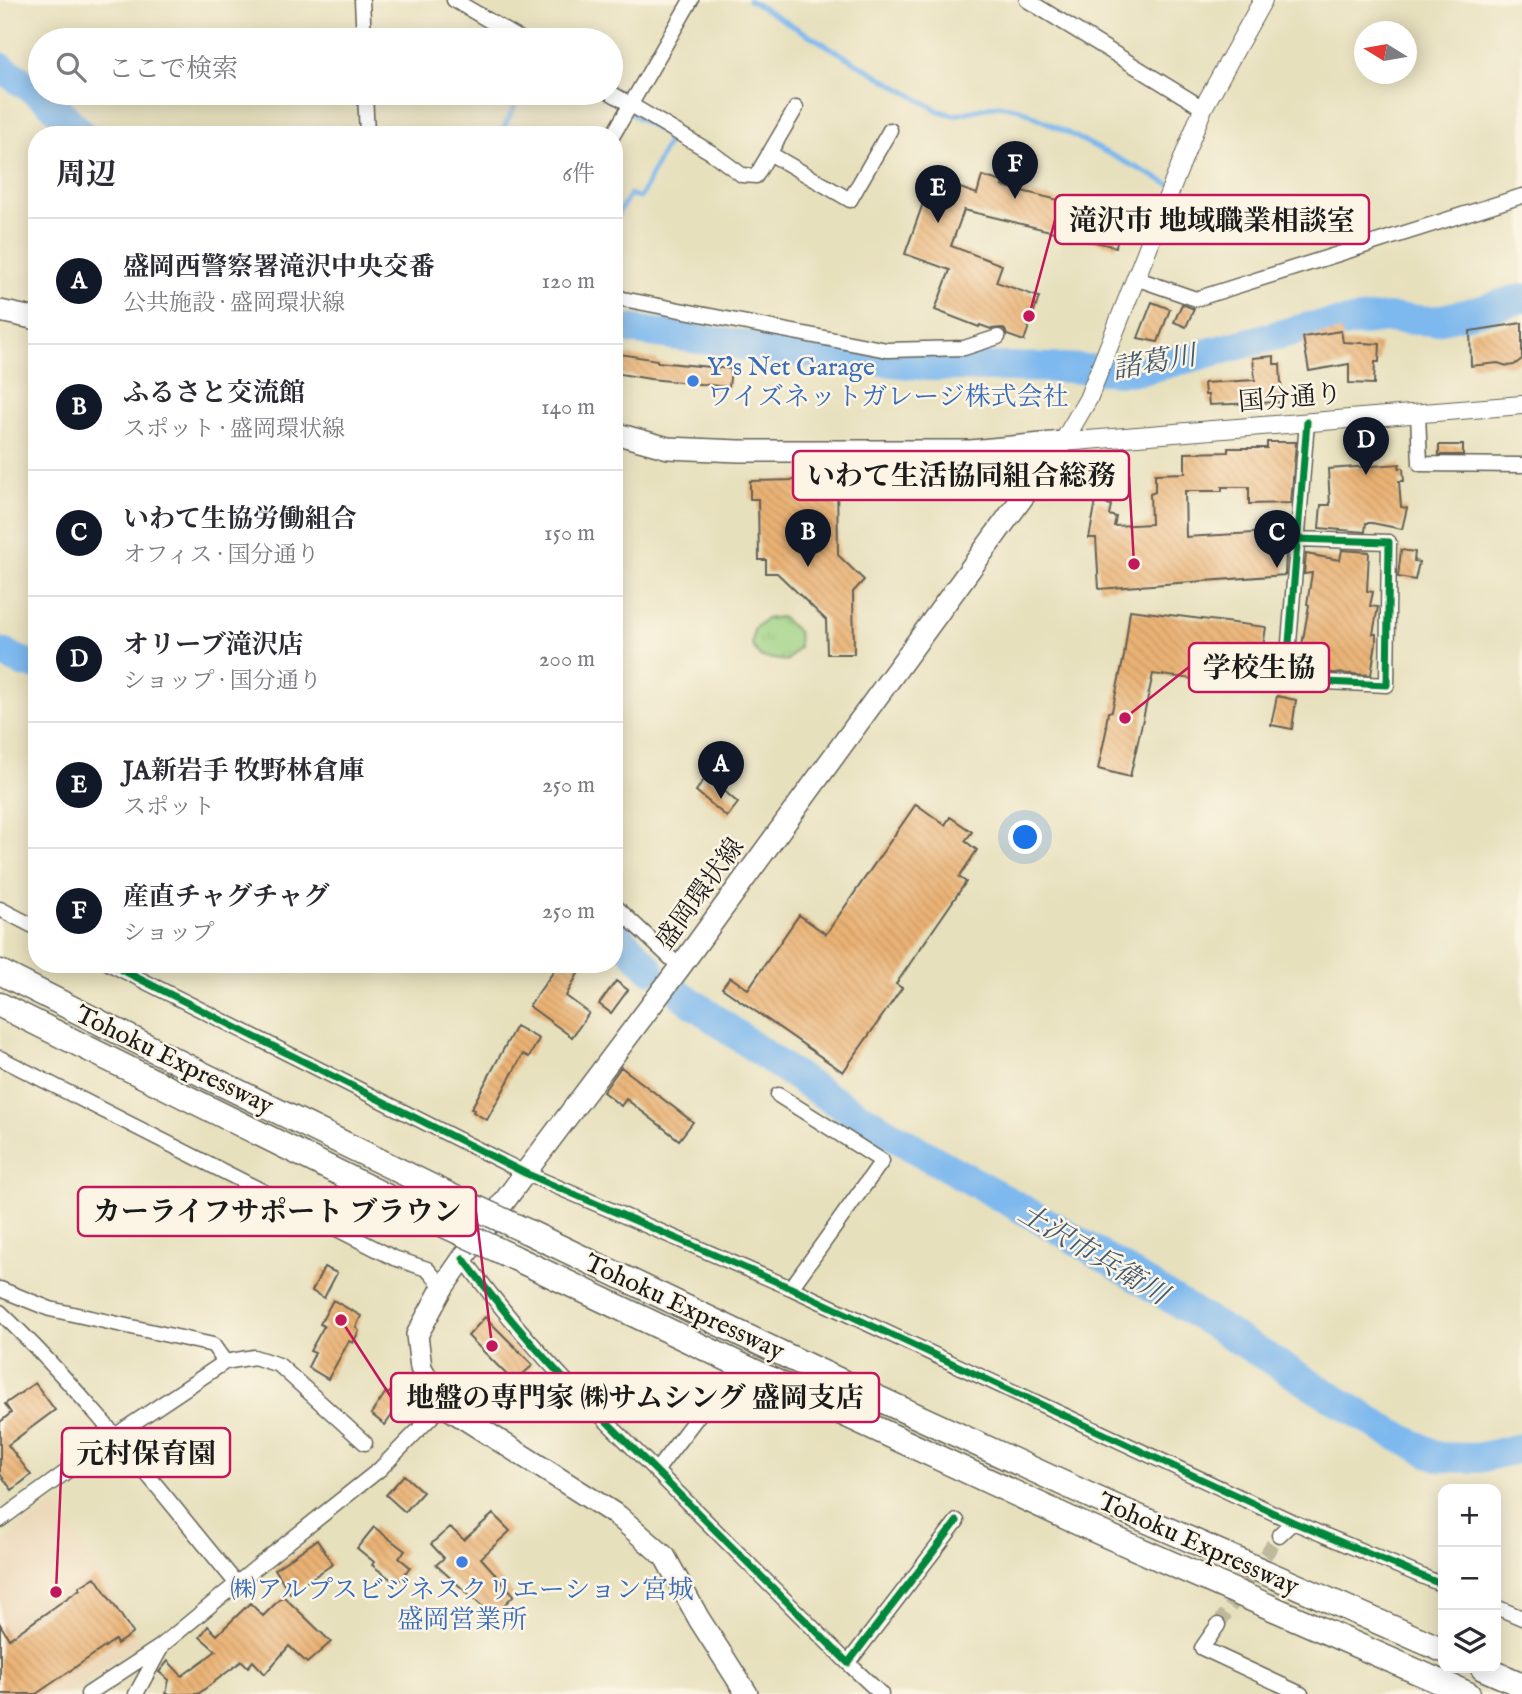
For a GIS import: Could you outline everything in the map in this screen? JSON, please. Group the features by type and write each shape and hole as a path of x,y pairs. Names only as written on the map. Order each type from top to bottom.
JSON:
{"highway":[{"name":"Tohoku Expressway","path":"0,972 455,1198 810,1367 1095,1499 1438,1648"},
{"name":"Tohoku Expressway","path":"0,1005 442,1224 795,1391 1082,1524 1468,1694"},
{"path":"1494,1673 1522,1685"}],"main road":[{"path":"0,312 28,317"},
{"path":"623,435 668,447 739,451 971,451 1063,442"},
{"name":"盛岡環状線","path":"747,1694 699,1619 665,1557 618,1516 443,1405 421,1368 417,1335 443,1287 463,1258 680,967 1063,442"}],"street":[{"path":"362,0 363,28"},
{"path":"454,0 502,28"},
{"path":"618,126 691,0"},
{"path":"1027,0 1203,108"},
{"path":"1063,442 1088,399 1203,108 1263,0"},
{"path":"623,104 712,153 742,175 756,176 796,108"},
{"path":"366,105 367,126"},
{"path":"769,153 850,200 890,130"},
{"path":"1135,278 1196,299 1522,196"},
{"path":"623,299 887,350 964,348 998,337"},
{"name":"国分通り","path":"1063,442 1522,405"},
{"path":"1418,414 1420,464 1522,465"},
{"path":"1297,539 1389,542 1387,685 1286,680 1297,539 1307,422"},
{"path":"0,909 28,923"},
{"path":"623,913 680,967"},
{"path":"128,973 525,1173 791,1289 1293,1522 1438,1583"},
{"path":"0,1058 381,1252 427,1269 443,1287"},
{"path":"778,1095 882,1161 791,1289"},
{"path":"463,1258 530,1343 881,1694"},
{"path":"0,1289 50,1309 213,1345 225,1362"},
{"path":"0,1312 38,1348 116,1435 237,1584"},
{"path":"0,1520 116,1435 225,1362 254,1357 279,1365 365,1443"},
{"path":"300,1406 312,1395"},
{"path":"656,1471 707,1404"},
{"path":"88,1694 161,1646 380,1469 443,1405"},
{"path":"848,1663 957,1521"},
{"path":"1279,1535 1293,1522"},
{"path":"1501,1609 1522,1618"},
{"path":"1218,1625 1202,1648 1301,1694"},
{"path":"136,1694 161,1646"}],"shaded area":[{"path":"56,1503 141,1641 65,1694 0,1694 0,1544"}],"green space":[{"path":"781,617 798,632 799,647 787,661 760,657 752,645 754,628 766,619"}],"building":[{"path":"982,176 1003,182 1002,186 1122,216 1116,247 964,210 951,246 1002,265 996,282 1039,297 1024,341 1007,335 1001,328 979,327 935,310 950,270 905,254 932,178 977,194"},
{"path":"1152,302 1170,309 1158,342 1138,338"},
{"path":"1182,304 1194,309 1186,327 1174,322"},
{"path":"1522,323 1522,359 1507,366 1498,363 1471,366 1470,331"},
{"path":"1341,331 1343,342 1380,344 1379,362 1375,362 1374,384 1349,383 1349,364 1309,371 1303,337"},
{"path":"623,354 657,362 731,369 729,387 623,374"},
{"path":"1274,356 1274,364 1280,364 1282,402 1209,405 1204,383 1255,380 1253,358"},
{"path":"1267,442 1296,442 1291,503 1249,504 1249,487 1222,487 1222,491 1185,491 1186,537 1287,531 1285,575 1099,589 1096,538 1089,538 1096,501 1111,505 1109,515 1116,517 1114,526 1151,524 1150,494 1155,492 1155,474 1185,473 1185,453 1228,452 1228,448 1267,448"},
{"path":"1439,445 1463,445 1463,455 1439,455"},
{"path":"1400,464 1404,481 1399,481 1401,507 1407,508 1402,529 1372,523 1366,523 1365,532 1319,528 1321,505 1330,505 1328,469"},
{"path":"837,479 838,555 864,580 853,592 854,654 827,654 826,620 777,573 766,573 766,560 759,560 758,499 750,499 750,481"},
{"path":"1342,550 1369,552 1367,591 1373,592 1370,606 1378,607 1373,634 1376,634 1376,643 1371,675 1314,672 1297,668 1312,573 1304,574 1306,554 1340,560"},
{"path":"1401,550 1415,552 1414,561 1419,562 1415,580 1398,577"},
{"path":"1130,610 1266,627 1263,647 1272,648 1270,664 1263,663 1260,687 1153,674 1130,777 1098,769 1108,712 1112,711 1124,656"},
{"path":"1277,696 1296,700 1292,729 1271,725"},
{"path":"707,776 738,803 727,817 696,791"},
{"path":"916,804 945,825 950,817 972,832 965,841 977,850 959,877 966,882 896,984 902,988 843,1072 722,988 730,977 748,989 799,915 826,934"},
{"path":"553,973 578,973 566,996 589,1013 572,1037 529,1006"},
{"path":"616,981 628,990 611,1013 599,1004"},
{"path":"516,1026 539,1039 529,1057 523,1054 487,1120 471,1109"},
{"path":"621,1067 693,1122 679,1140 626,1099 621,1106 603,1092"},
{"path":"324,1267 337,1273 324,1298 312,1291"},
{"path":"333,1300 361,1316 356,1327 359,1331 353,1343 349,1341 328,1379 308,1367 315,1353 310,1351 324,1326 320,1324"},
{"path":"485,1317 533,1365 514,1382 468,1336"},
{"path":"35,1383 55,1410 8,1445 31,1475 12,1490 0,1474 0,1422 11,1413 5,1404"},
{"path":"386,1392 402,1401 385,1425 371,1414"},
{"path":"404,1475 423,1492 405,1512 386,1495"},
{"name":"㈱アルプスビジネスクリエーション宮城 盛岡営業所","path":"493,1514 510,1531 481,1558 514,1595 493,1616 436,1565 444,1558 431,1544 450,1527 464,1540"},
{"path":"374,1527 405,1551 399,1558 410,1567 397,1584 372,1565 374,1562 357,1548"},
{"path":"317,1540 333,1564 290,1593 275,1569"},
{"path":"95,1577 133,1633 117,1644 115,1640 36,1694 0,1694 0,1624 9,1639"},
{"path":"283,1596 331,1642 307,1663 289,1646 265,1674 253,1661 248,1667 242,1661 198,1694 166,1694 169,1680 159,1672 168,1661 182,1676 216,1651 200,1637 208,1626 217,1635 250,1603 263,1616"}],"waterway":[{"path":"749,0 939,111 955,115 998,105 1020,109 1169,184"},
{"name":"諸葛川","path":"0,67 28,86"},
{"name":"諸葛川","path":"53,105 73,126"},
{"path":"505,126 515,105"},
{"path":"623,205 630,194 640,198 670,137 632,114"},
{"name":"諸葛川","path":"623,328 770,349 929,366 1123,371 1142,370 1309,327 1387,318 1433,321 1522,298"},
{"name":"土沢市兵衛川","path":"0,652 28,664"},
{"name":"土沢市兵衛川","path":"623,940 650,969"},
{"name":"土沢市兵衛川","path":"683,996 831,1099 1058,1229 1387,1431 1439,1457 1477,1458 1522,1448"}],"tunnel":[{"path":"1218,1625 1279,1535"}],"cycle path":[{"path":"1297,539 1389,542 1387,685 1286,680 1307,422"},
{"path":"128,973 525,1173 791,1288 1293,1522 1438,1583"},
{"path":"463,1258 513,1322 567,1382 848,1663 957,1521"}],"place":[{"name":"産直チャグチャグ","path":"1015,199"},
{"name":"JA新岩手 牧野林倉庫","path":"938,223"},
{"name":"滝沢市 地域職業相談室","path":"1029,316"},
{"name":"Y’s Net Garage ワイズネットガレージ株式会社","path":"693,381"},
{"name":"オリーブ滝沢店","path":"1366,475"},
{"name":"いわて生活協同組合総務","path":"1134,564"},
{"name":"ふるさと交流館","path":"808,567"},
{"name":"いわて生協労働組合","path":"1277,568"},
{"name":"学校生協","path":"1125,718"},
{"name":"盛岡西警察署滝沢中央交番","path":"721,799"},
{"name":"地盤の専門家 ㈱サムシング 盛岡支店","path":"341,1320"},
{"name":"カーライフサポート ブラウン","path":"492,1346"},
{"name":"㈱アルプスビジネスクリエーション宮城 盛岡営業所","path":"462,1562"},
{"name":"元村保育園","path":"56,1592"}]}
